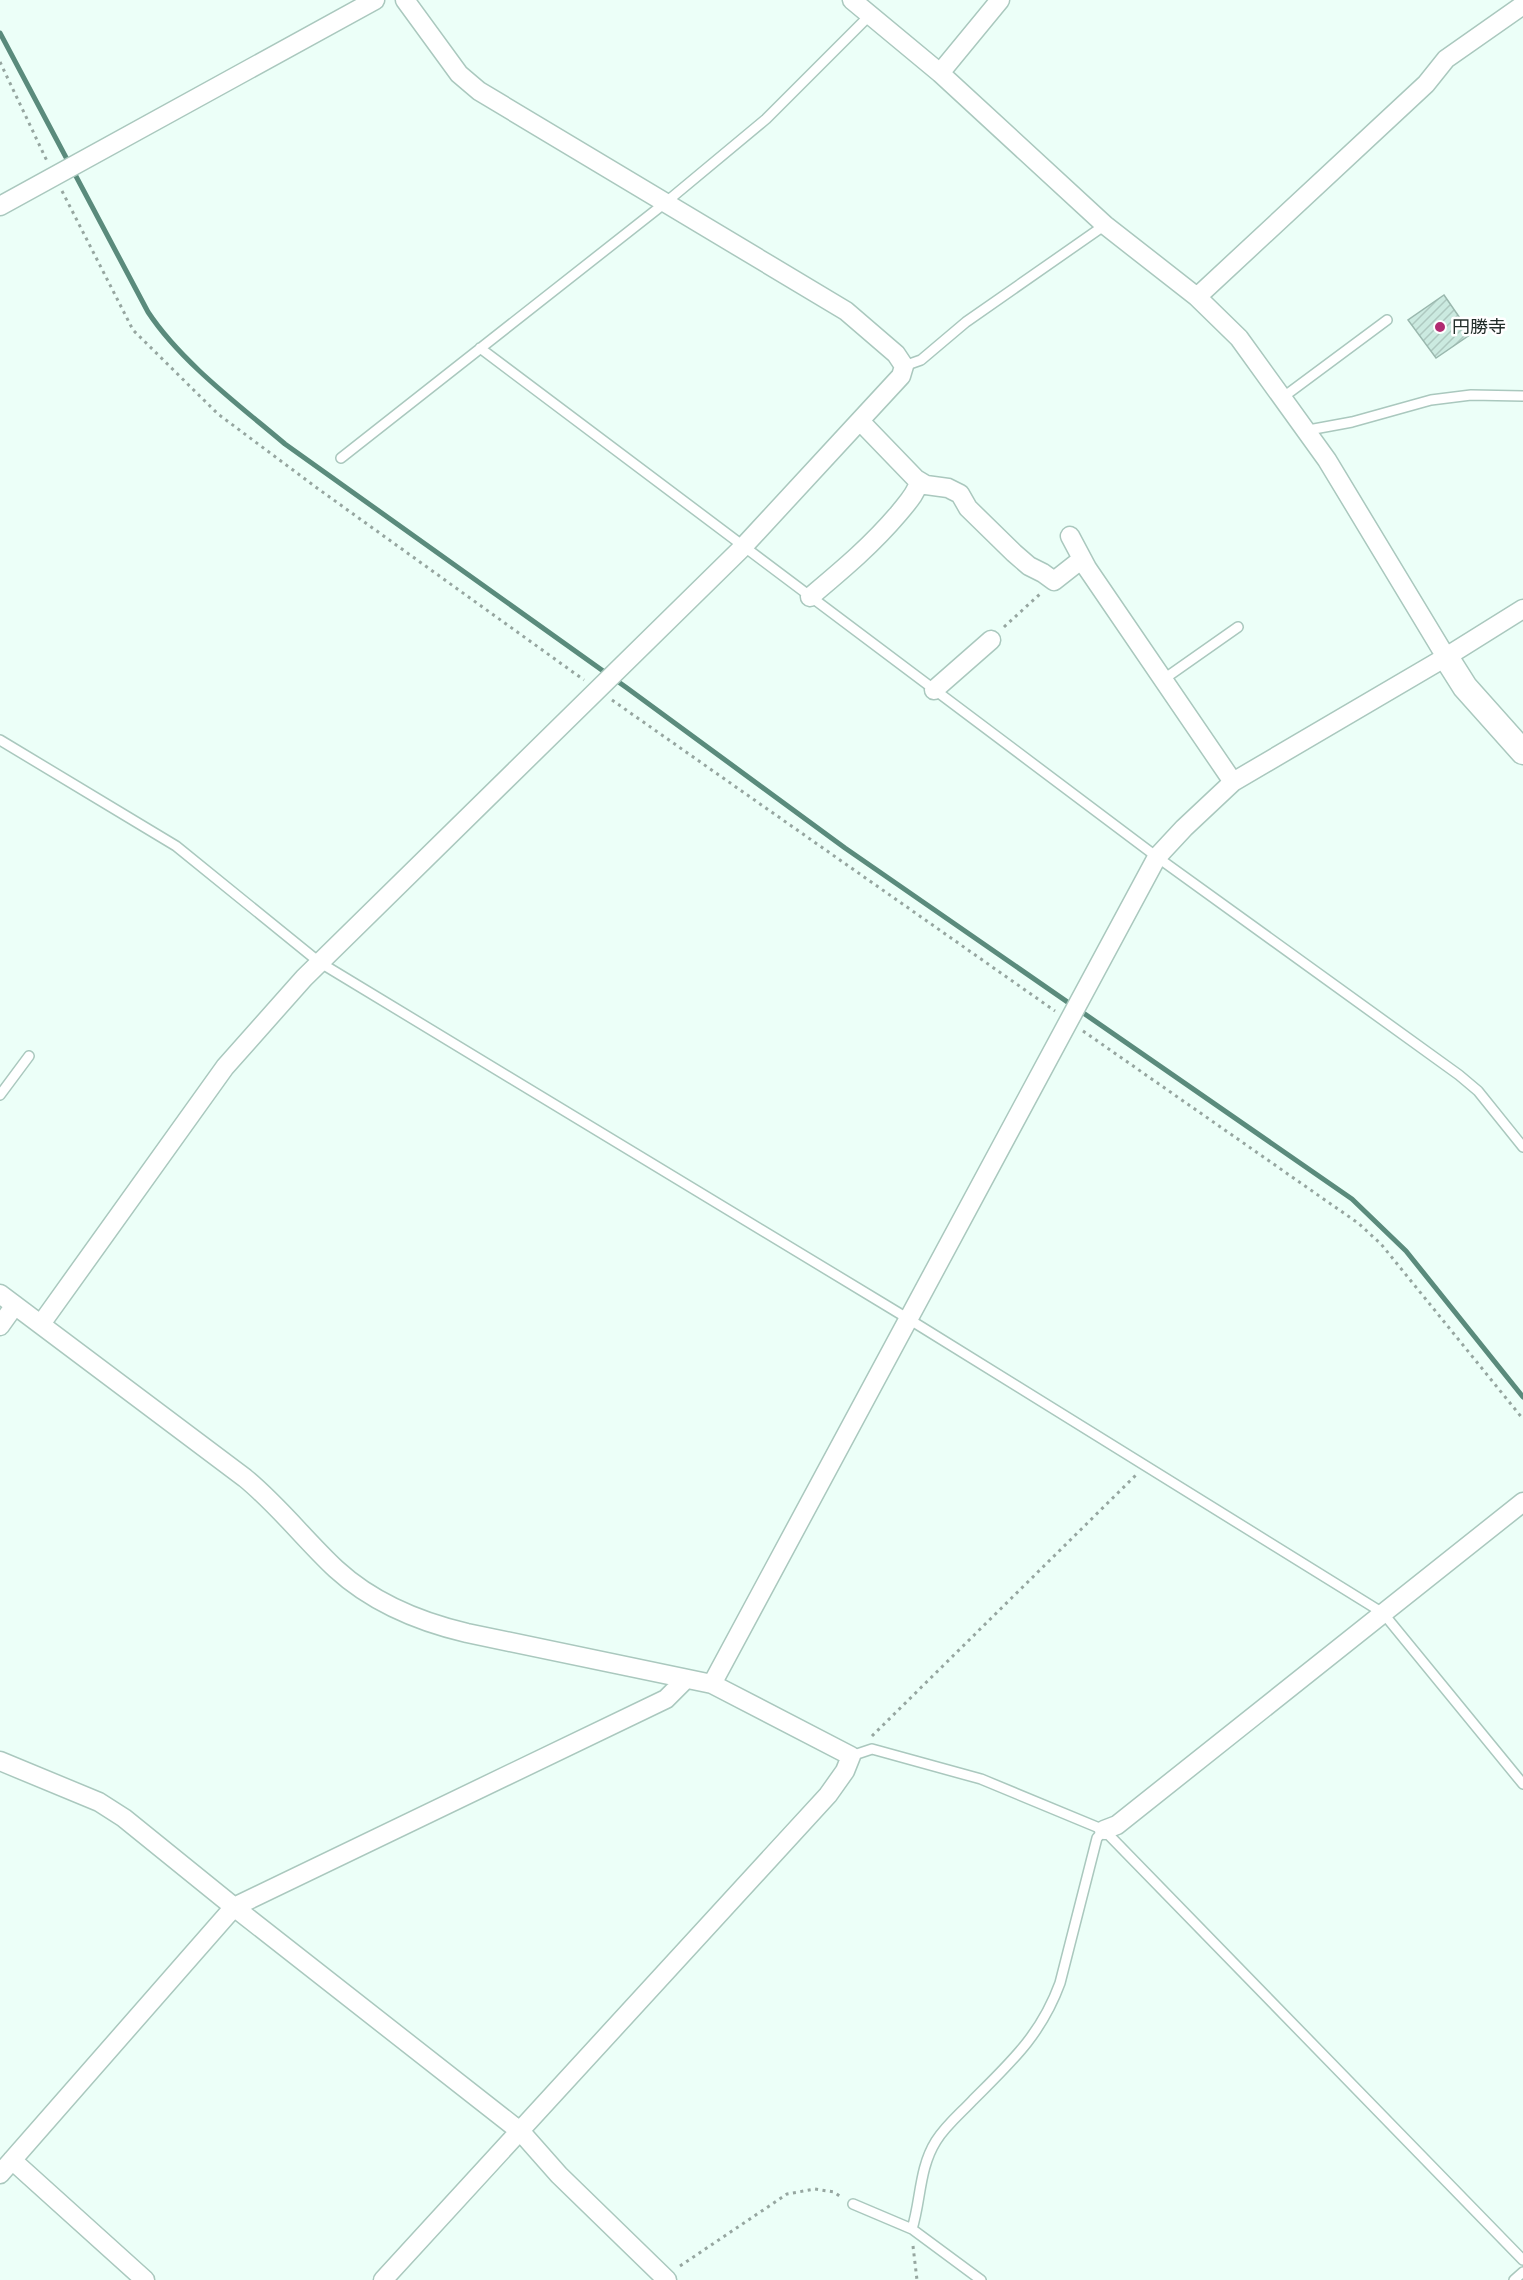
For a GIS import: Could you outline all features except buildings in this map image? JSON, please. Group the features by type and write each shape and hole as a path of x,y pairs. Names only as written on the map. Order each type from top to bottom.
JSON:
{"street":[{"path":"0,206 375,0"},
{"path":"41,1324 225,1067 319,962 743,547 901,376 904,366 896,354 846,311 479,91 459,74 405,0"},
{"path":"852,0 940,73 1105,225 1197,297 1239,338 1307,433 1379,543 1465,687 1523,752"},
{"path":"940,73 1000,0"},
{"path":"1197,297 1426,84 1446,59 1523,5"},
{"path":"860,421 919,482 948,488 960,494 968,508 1029,566 1054,581 1082,559"},
{"path":"810,597 861,555 882,533 913,496 919,482"},
{"path":"1070,536 1082,559 1233,782"},
{"path":"712,1684 1157,857 1233,782 1523,609"},
{"path":"934,690 991,640"},
{"path":"0,1294 245,1478 269,1498 339,1571 396,1609 448,1629 712,1684 851,1756 845,1771 828,1795 383,2280"},
{"path":"0,1326 15,1305"},
{"path":"1104,1830 1117,1825 1523,1502"},
{"path":"145,2280 6,2167 234,1907 666,1699 686,1679"},
{"path":"0,1761 99,1802 124,1818 520,2132 559,2175 664,2277"}],"lane":[{"path":"341,458 665,203 766,119 870,15"},
{"path":"904,366 921,360 966,322 1105,225"},
{"path":"1282,398 1387,320"},
{"path":"480,348 1157,857 1460,1075 1478,1091 1523,1147"},
{"path":"1307,433 1314,429 1352,422 1431,400 1471,395 1523,396"},
{"path":"1164,679 1238,627"},
{"path":"0,740 176,846 319,962 907,1318 1383,1613 1523,1784"},
{"path":"0,1095 29,1056"},
{"path":"851,1756 872,1749 981,1779 1104,1830 1523,2260"},
{"path":"912,2229 921,2178 936,2140 1021,2051 1038,2030 1052,2006 1060,1983 1096,1838 1104,1830"},
{"path":"853,2204 912,2229 981,2280"},
{"path":"1514,2280 1523,2272"}],"path":[{"path":"0,62 64,170 133,330 218,414 317,488 608,680 1068,1020 1358,1223 1381,1244 1523,1419"},
{"path":"991,640 1054,581"},
{"path":"851,1756 1137,1475 1143,1464"},
{"path":"664,2277 787,2194 815,2189 834,2192 853,2204"},
{"path":"912,2229 917,2280"}],"waterway":[{"path":"0,33 148,312 177,348 212,382 285,444 627,688 845,848 1352,1199 1406,1251 1523,1397"}],"place":[{"name":"円勝寺","path":"1440,327"}]}
